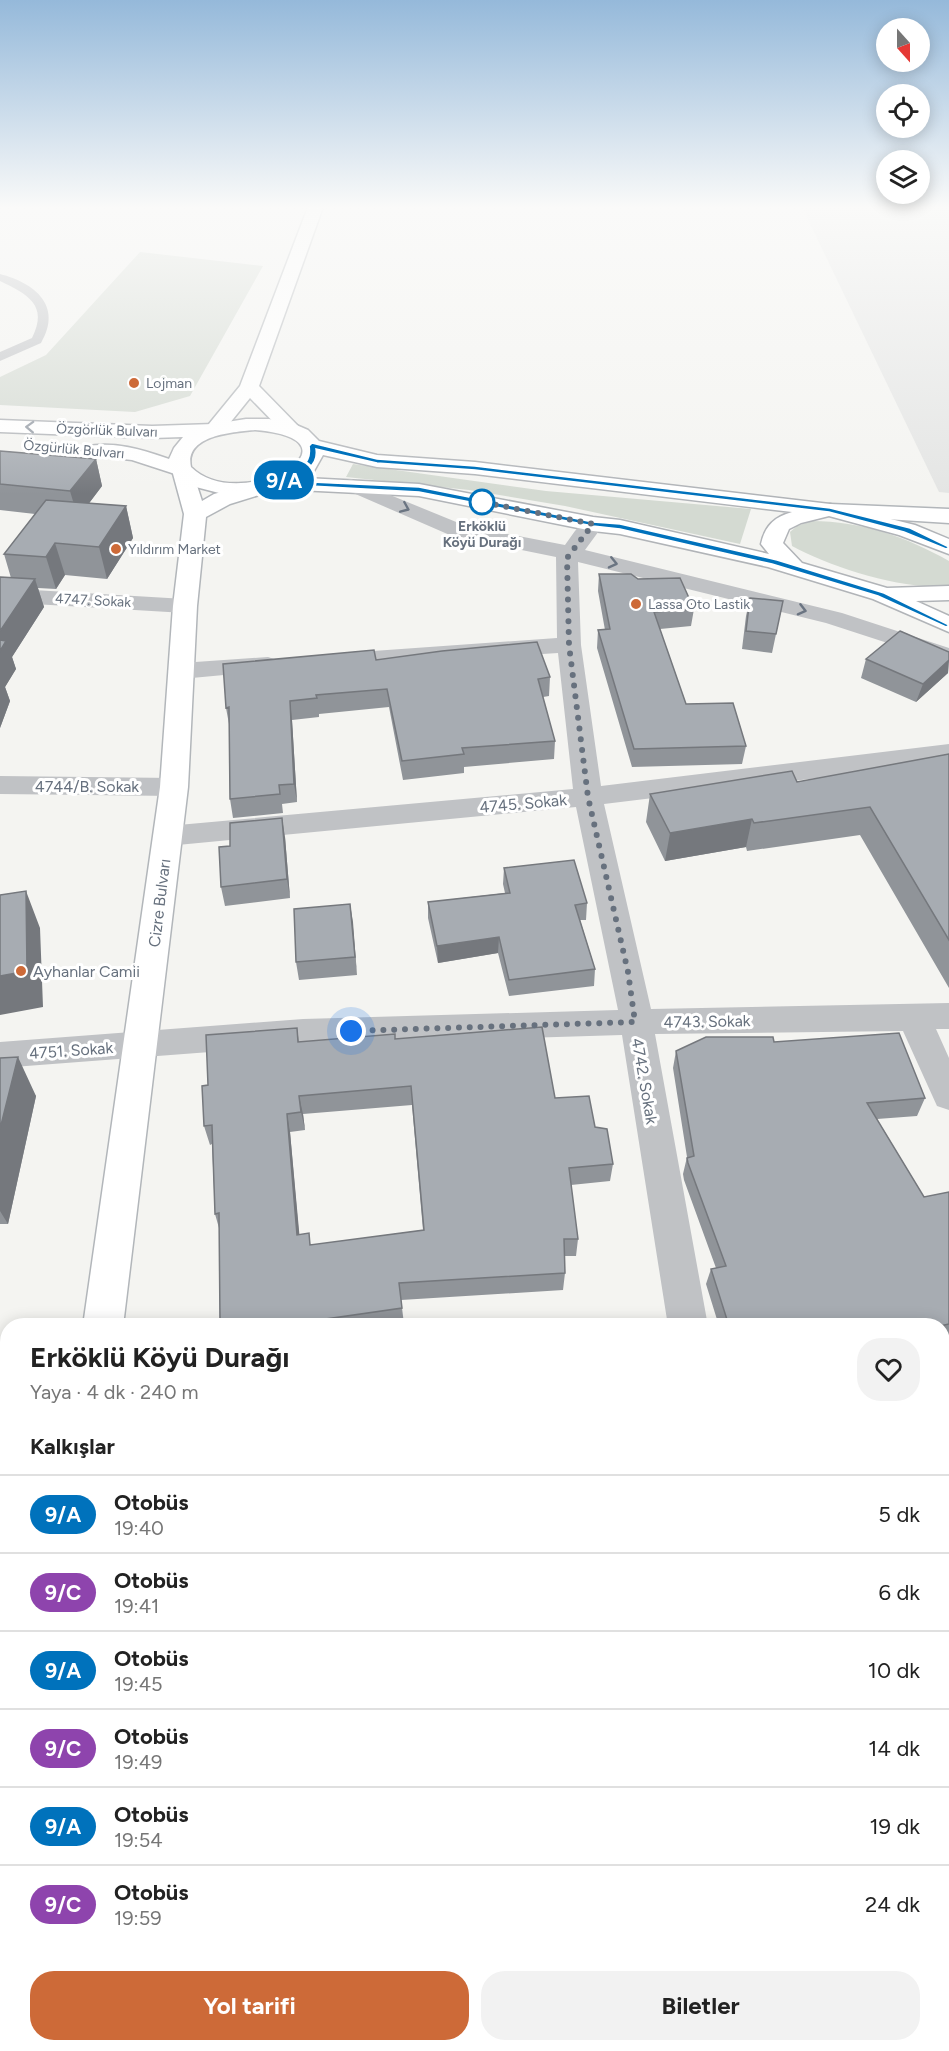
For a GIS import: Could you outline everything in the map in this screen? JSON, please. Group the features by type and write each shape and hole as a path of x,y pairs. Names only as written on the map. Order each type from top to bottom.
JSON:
{"main road":[{"path":"214,430 249,387 280,303"},
{"path":"195,514 222,499 278,483 304,470 311,462 314,454 312,446 305,437 292,430 249,387"},
{"path":"182,470 178,461 188,443 214,430 255,424 292,430"},
{"name":"Özgörlük Bulvarı","path":"0,426 152,432 214,430"},
{"name":"Özgürlük Bulvarı","path":"0,443 134,454 182,470 192,479 210,486 232,489 256,488 278,483"},
{"path":"312,446 377,461 475,468 830,510 949,516"},
{"name":"Cizre Bulvarı","path":"104,1318 174,787 185,606 195,514 182,470"},
{"path":"278,483 419,490 593,524 620,527 794,568 881,594 949,625"},
{"path":"794,568 772,544 773,531 778,525 796,517 830,510 907,530 949,547"},
{"path":"881,594 949,593"}],"street":[{"path":"351,485 460,531 571,553 834,618 949,656"},
{"path":"571,553 593,524"},
{"name":"4742. Sokak","path":"571,553 567,558 569,645 588,797 628,972 687,1318"},
{"name":"4747. Sokak","path":"0,595 185,606"},
{"path":"181,670 569,645"},
{"name":"4745. Sokak","path":"167,836 588,797 949,753"},
{"name":"4744/B. Sokak","path":"0,785 174,787"},
{"name":"4743. Sokak","path":"141,1045 303,1032 949,1016"},
{"path":"914,1018 949,1096"},
{"name":"4751. Sokak","path":"0,1055 141,1045"}],"lane":[{"path":"0,357 37,340 45,322 40,303"}],"shaded area":[{"path":"94,303 242,303 190,396 135,412 0,405 0,377 46,355"},
{"path":"848,303 949,303 949,493 939,492"},
{"path":"353,464 546,491 751,509 740,544 565,506 469,490 346,477"},
{"path":"812,521 866,527 933,552 949,561 949,585 912,585 869,576 827,562 792,546 790,532 797,526"}],"building":[{"path":"0,451 96,459 70,491 0,484"},
{"path":"46,500 126,506 99,547 55,543 46,557 4,554"},
{"path":"599,574 631,574 638,579 680,578 694,609 654,612 686,704 733,703 746,746 634,749 598,630 610,629"},
{"path":"0,577 35,579 0,631"},
{"path":"750,598 783,601 776,634 746,631"},
{"path":"900,631 949,652 949,660 923,684 866,659"},
{"path":"0,640 6,641 0,651"},
{"path":"537,642 550,677 538,679 555,741 462,748 464,754 402,761 387,689 316,695 317,698 290,701 294,784 279,785 280,794 230,799 229,707 226,708 223,664 374,650 376,660"},
{"path":"949,754 949,940 870,807 754,823 752,819 670,833 650,794 792,771 797,782"},
{"path":"282,818 287,879 221,887 219,847 230,846 230,823"},
{"path":"574,860 587,903 575,905 595,969 509,980 499,937 437,946 428,902 510,893 504,868"},
{"path":"26,891 27,971 0,976 0,895"},
{"path":"350,904 355,957 296,962 294,909"},
{"path":"542,1027 555,1098 589,1096 595,1127 607,1129 613,1164 569,1168 578,1239 564,1239 565,1273 399,1283 402,1308 333,1318 220,1318 219,1213 215,1214 212,1125 204,1126 202,1086 208,1085 206,1035 297,1028 298,1042 395,1034 395,1039","holes":["411,1086 424,1230 310,1245 309,1233 297,1235 287,1114 301,1112 299,1096"]},
{"path":"899,1033 925,1098 867,1103 924,1197 949,1192 949,1318 726,1318 711,1269 726,1266 688,1163 687,1158 694,1156 676,1051 706,1037 773,1037 774,1042"},
{"path":"18,1057 0,1129 0,1058"}],"bus line":[{"name":"9/A","path":"949,547 907,530 830,510 475,468 377,461 312,446 314,454 304,470 278,483 419,490 593,524 620,527 774,562 881,594 949,625"}],"place":[{"name":"Lojman","path":"134,383"},
{"name":"Erköklü Köyü Durağı","path":"482,502"},
{"name":"Yıldırım Market","path":"116,549"},
{"name":"Lassa Oto Lastik","path":"636,604"},
{"name":"Ayhanlar Camii","path":"21,971"}],"route":[{"path":"351,1031 635,1022 628,972 588,797 569,645 567,558 593,524 482,502"}]}
